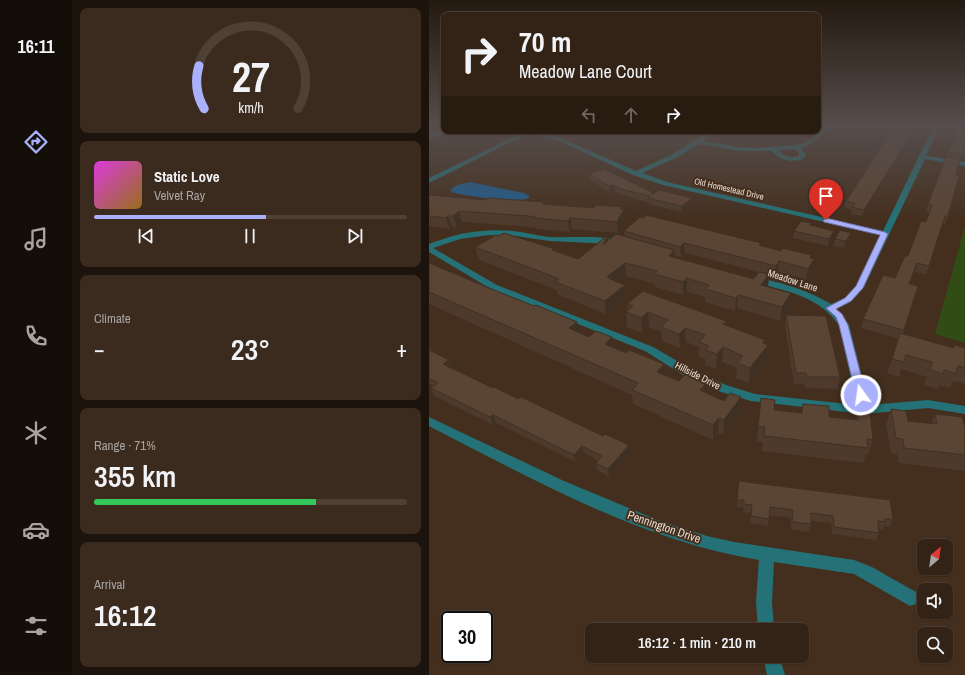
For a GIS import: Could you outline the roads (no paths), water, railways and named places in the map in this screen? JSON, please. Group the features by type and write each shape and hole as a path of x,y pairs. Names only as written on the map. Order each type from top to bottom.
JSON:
{"street":[{"path":"429,180 473,158"},
{"name":"Old Homestead Drive","path":"602,158 635,174 665,184 885,234"},
{"path":"635,174 671,158"},
{"path":"830,308 848,300 860,286 912,181 921,158"},
{"path":"931,158 965,164"},
{"path":"429,248 453,238 480,233 498,232 551,239 603,240 621,244"},
{"name":"Hillside Drive","path":"429,248 494,288 649,350 662,356 687,372 738,394 761,399 864,410 913,404 928,404 965,410"},
{"name":"Meadow Lane","path":"749,280 802,293 816,299 839,316 844,325 864,410"},
{"name":"Pennington Drive","path":"429,421 505,459 630,516 695,539 720,546 833,563 860,569 910,598"},
{"path":"765,623 763,605 767,554"},
{"path":"773,663 776,675"}],"water":[{"path":"470,182 524,193 529,196 529,198 514,200 478,197 451,192 451,189 457,185"}]}
